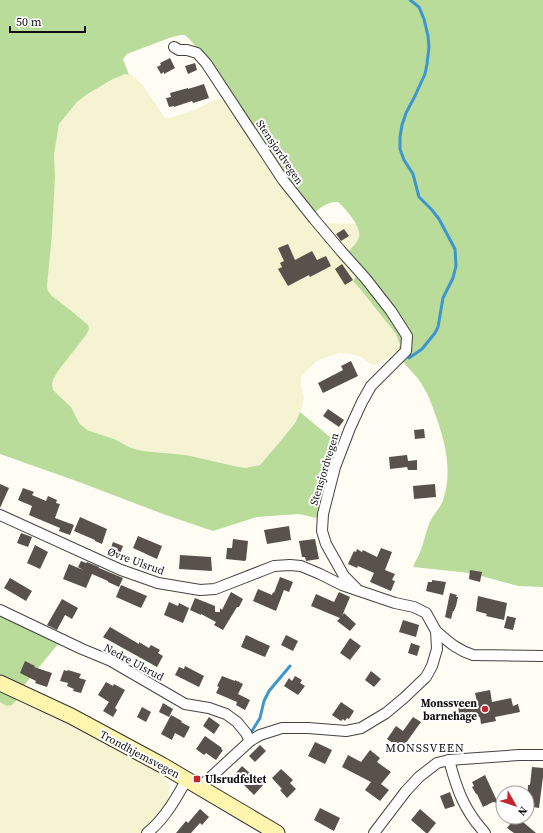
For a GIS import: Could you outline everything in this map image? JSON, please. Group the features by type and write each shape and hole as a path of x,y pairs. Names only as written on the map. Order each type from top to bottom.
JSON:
{"main road":[{"name":"Trondhjemsvegen","path":"0,683 72,717 162,765 277,833"}],"street":[{"name":"Stensjordvegen","path":"147,833 157,824 193,783 260,735 282,728 308,728 346,731 361,728 386,713 426,677 432,666 437,649 436,631 426,613 414,607 395,603 359,591 344,576 326,544 322,531 323,514 335,467 353,418 371,386 406,351 407,336 392,311 283,180 206,63 197,53 187,50 179,50 174,47"},
{"name":"Øvre Ulsrud","path":"0,515 116,568 162,584 200,590 215,590 274,566 287,564 302,566 342,585 359,591"},
{"name":"Nedre Ulsrud","path":"0,610 82,649 111,661 186,704 209,708 226,714 237,722 246,733 250,741"},
{"path":"436,631 458,649 473,655 543,656"},
{"path":"374,833 406,791 419,777 437,763 449,760 519,755 543,755"},
{"path":"449,760 463,803 475,822 485,833"}],"shaded area":[{"path":"125,74 131,74 143,85 164,117 170,118 194,110 218,99 224,99 313,223 367,224 356,284 396,334 400,345 399,350 376,365 370,364 362,357 339,353 318,360 305,372 301,378 304,397 297,419 260,465 245,468 186,455 143,451 131,448 114,439 87,430 79,423 71,407 53,390 52,384 58,371 69,309 52,296 48,291 47,286 55,177 54,154 59,124 77,102 86,95 111,80"},
{"path":"19,697 159,769 170,787 167,802 147,833 0,833 0,702 7,706"}],"green space":[{"path":"0,0 543,0 543,587 518,586 470,573 413,567 421,550 430,521 443,500 446,489 448,467 445,445 433,407 427,394 418,378 402,361 396,352 400,345 396,334 353,281 359,272 349,251 359,237 356,223 338,202 327,204 311,215 193,43 185,35 169,38 127,54 123,59 129,75 125,74 111,80 86,95 77,102 59,124 54,154 55,177 47,286 48,291 52,296 88,325 89,329 58,371 53,380 53,390 71,407 79,423 87,430 114,439 131,448 143,451 186,455 245,468 260,465 295,423 300,412 335,442 339,451 321,519 299,514 257,517 213,531 0,454"},
{"path":"0,616 58,644 21,689 19,697 12,705 7,706 0,702"}],"building":[{"path":"170,58 175,68 161,74 157,67 161,65 160,63"},
{"path":"195,63 197,70 188,74 185,66"},
{"path":"204,84 209,98 193,103 192,101 174,107 169,107 166,98 171,97 170,93"},
{"path":"344,229 349,236 341,241 336,234"},
{"path":"288,244 295,260 312,251 317,260 326,256 331,266 288,286 278,269 282,267 280,263 284,261 278,248"},
{"path":"342,264 353,280 345,285 335,269"},
{"path":"351,361 358,376 323,393 318,383 343,370 341,366"},
{"path":"328,409 344,420 339,427 323,416"},
{"path":"424,429 425,438 415,439 414,430"},
{"path":"407,455 408,461 417,460 417,470 408,470 407,467 390,469 389,457"},
{"path":"0,484 9,488 0,508"},
{"path":"435,484 436,497 414,499 413,486"},
{"path":"23,488 34,492 32,495 46,501 48,496 57,500 56,503 60,504 55,518 74,525 70,535 59,531 60,528 29,515 32,506 18,500"},
{"path":"80,517 107,529 102,544 74,531"},
{"path":"289,526 291,540 267,544 264,530"},
{"path":"21,533 32,537 28,547 17,543"},
{"path":"138,536 162,546 157,559 133,548"},
{"path":"233,539 248,541 245,561 226,559 227,548 232,548"},
{"path":"315,539 319,559 306,561 305,557 302,557 299,541"},
{"path":"113,542 123,546 119,556 109,553"},
{"path":"35,545 48,552 40,569 27,563"},
{"path":"381,548 392,552 385,570 395,574 392,580 395,581 391,591 370,582 374,573 358,566 357,568 348,564 354,551 356,552 357,549 362,552 363,550 377,557"},
{"path":"180,555 211,557 212,571 179,569"},
{"path":"81,561 87,562 123,578 119,587 92,574 86,588 63,579 69,564 83,570 78,567"},
{"path":"470,570 482,572 480,582 469,579"},
{"path":"280,577 293,582 289,592 284,590 276,611 253,601 258,589 272,595"},
{"path":"10,578 32,591 26,601 4,588"},
{"path":"432,580 446,582 443,595 426,591 428,582 432,582"},
{"path":"121,585 147,596 141,608 116,597"},
{"path":"231,592 243,599 223,630 214,625 216,622 190,610 195,598 215,606 215,612 220,612 220,608 222,610"},
{"path":"339,592 350,597 342,616 344,613 356,624 350,631 337,621 340,618 311,606 316,594 334,602"},
{"path":"450,593 457,595 456,597 458,597 451,619 445,617"},
{"path":"478,596 507,603 504,620 486,616 487,614 476,611"},
{"path":"62,599 78,608 72,619 65,615 57,630 47,625"},
{"path":"169,602 178,606 179,603 189,608 183,623 164,615"},
{"path":"507,616 516,618 513,630 504,628"},
{"path":"403,620 419,625 416,637 399,632"},
{"path":"110,627 139,644 139,642 149,648 151,645 160,650 158,653 163,656 157,667 103,637"},
{"path":"246,635 270,646 265,657 241,647"},
{"path":"286,635 298,641 293,651 281,645"},
{"path":"350,638 361,646 350,660 340,653"},
{"path":"411,643 420,646 417,656 408,653"},
{"path":"25,661 35,666 34,667 52,673 47,687 35,683 36,681 20,673"},
{"path":"185,666 204,676 199,687 175,675 179,667 184,669"},
{"path":"64,670 81,674 79,678 86,680 81,693 73,691 74,689 67,686 68,683 60,681"},
{"path":"371,671 381,679 374,687 365,680"},
{"path":"222,676 243,684 238,694 250,700 245,710 236,705 237,702 216,693 219,687 217,686"},
{"path":"295,676 302,680 300,683 305,686 298,695 284,686 289,678 292,681"},
{"path":"106,682 113,686 114,684 125,690 115,708 117,710 113,717 103,711 109,702 98,695"},
{"path":"490,690 492,702 511,698 513,706 518,704 520,712 495,717 496,721 481,724 480,717 455,722 454,714 459,713 458,706 477,702 475,693"},
{"path":"341,702 354,711 349,719 347,718 345,721 343,719 341,721 332,715"},
{"path":"163,703 173,709 169,717 159,712"},
{"path":"142,707 151,712 146,722 137,717"},
{"path":"171,715 190,727 184,738 175,733 172,740 161,734"},
{"path":"209,717 220,725 214,734 203,726"},
{"path":"413,717 421,722 403,747 396,742 394,744 387,739 396,726 403,731"},
{"path":"205,736 223,750 216,760 206,753 204,755 196,749"},
{"path":"315,742 332,750 325,764 308,756"},
{"path":"260,745 266,751 255,762 249,756"},
{"path":"370,750 380,758 377,762 391,772 381,784 389,790 380,801 365,790 371,782 342,767 348,755 361,762"},
{"path":"242,766 263,785 254,795 234,775"},
{"path":"532,767 543,768 539,808 535,807 535,785 530,785"},
{"path":"281,769 293,780 290,783 296,789 287,798 280,790 282,789 272,778"},
{"path":"485,775 495,797 495,802 483,807 472,787 474,786 472,782"},
{"path":"450,792 455,806 445,809 440,796"},
{"path":"320,808 340,818 334,831 314,820"},
{"path":"200,809 209,817 202,825 200,823 191,833 176,833 186,821 188,823"},
{"path":"420,809 436,823 428,833 426,833 411,820"},
{"path":"509,825 526,825 536,833 514,833 507,828"}],"waterway":[{"path":"409,358 422,349 435,333 438,327 443,298 453,278 456,266 455,249 439,219 419,197 413,174 404,160 400,149 402,125 406,113 425,74 429,47 424,19 419,7 410,0"},
{"path":"252,731 260,718 264,701 269,691 290,666"}],"place":[{"name":"Monssveen barnehage","path":"485,709"},
{"name":"Ulsrudfeltet","path":"197,779"}],"district":[{"name":"MONSSVEEN","path":"425,748"}]}
